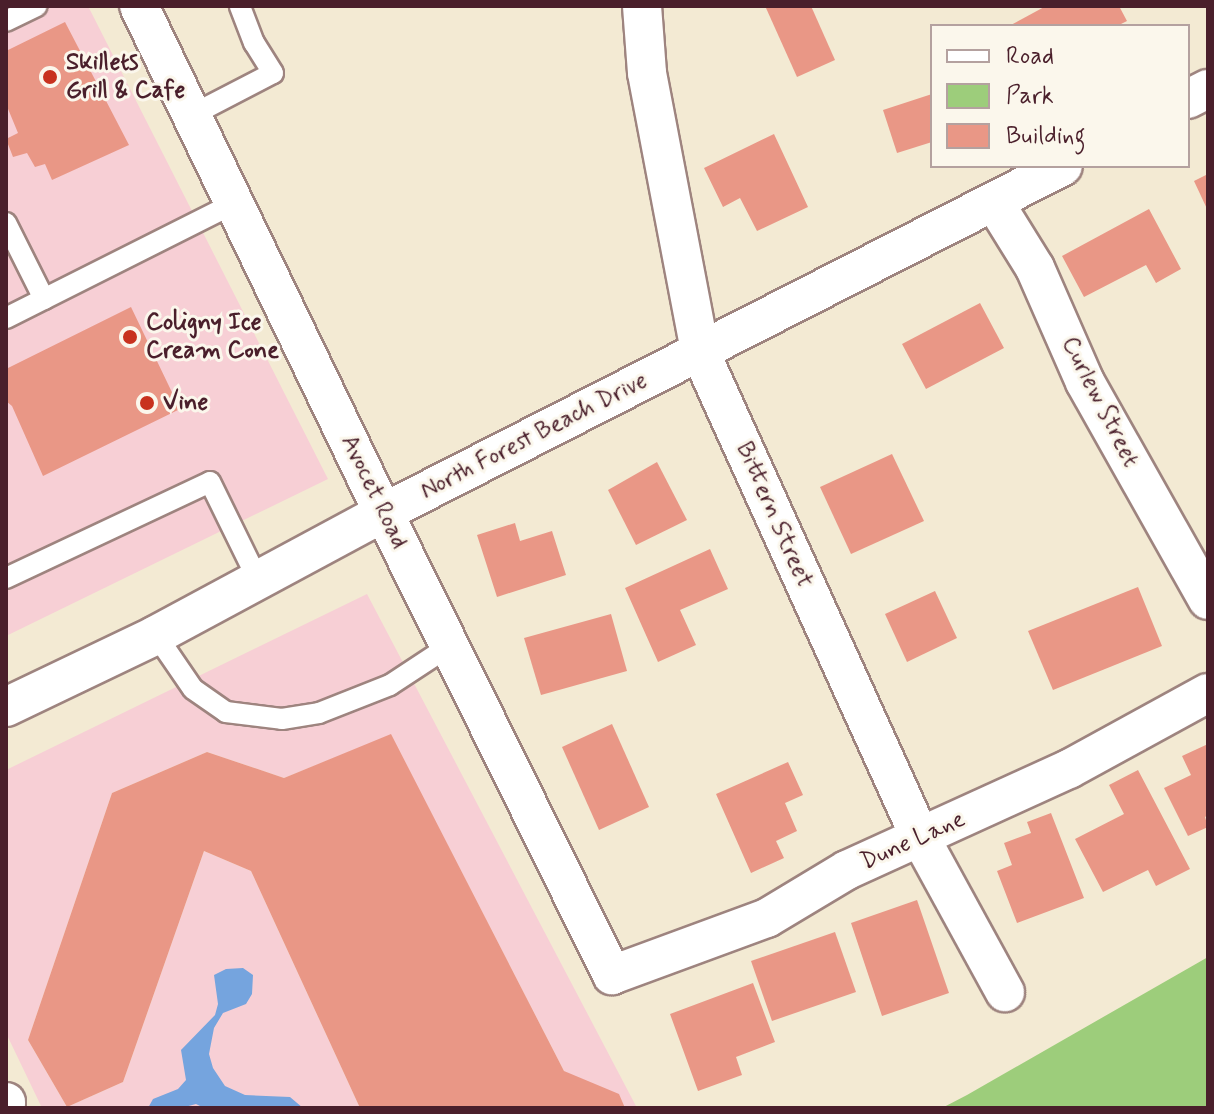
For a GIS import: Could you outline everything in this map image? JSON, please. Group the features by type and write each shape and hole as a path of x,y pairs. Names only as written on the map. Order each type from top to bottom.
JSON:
{"street":[{"name":"Avocet Road","path":"139,6 383,513 612,975"},
{"name":"Bittern Street","path":"642,6 647,73 700,352 920,837 1005,992"},
{"path":"1190,98 1208,89"},
{"name":"North Forest Beach Drive","path":"6,707 156,635 383,513 1059,168"},
{"name":"Curlew Street","path":"998,201 999,210 1035,268 1085,382 1208,600"},
{"name":"Dune Lane","path":"612,975 767,918 847,870 1069,769 1208,693"}],"lane":[{"path":"6,21 37,6"},
{"path":"192,115 273,73 254,43 240,6"},
{"path":"6,318 235,203"},
{"path":"6,223 44,299"},
{"path":"6,578 210,482 258,580"},
{"path":"156,635 193,689 226,712 282,719 319,713 390,685 451,645"}],"shaded area":[{"path":"6,6 88,6 328,479 6,636"},
{"path":"367,594 637,1108 625,1108 564,1071 391,735 284,778 207,752 112,793 28,1040 67,1107 123,1082 204,851 251,871 360,1108 42,1108 6,1033 6,770"}],"green space":[{"path":"1208,957 1208,1108 942,1108 967,1095"}],"water":[{"path":"243,968 253,975 252,994 246,1004 223,1013 214,1028 209,1054 213,1068 225,1086 245,1095 290,1097 303,1108 204,1108 196,1104 181,1108 148,1108 153,1099 178,1089 186,1080 181,1050 215,1015 218,1004 214,975 226,969"}],"building":[{"path":"811,6 835,60 797,77 766,8"},
{"path":"1046,6 1119,6 1127,21 1121,24 1013,24"},
{"name":"Skillets Grill & Cafe","path":"65,22 129,145 52,180 45,164 35,167 27,153 13,157 6,139 18,133 6,104 6,51"},
{"path":"930,95 930,143 897,153 883,110"},
{"path":"774,134 808,207 757,231 740,198 723,207 704,168"},
{"path":"1208,174 1208,211 1194,181"},
{"path":"1149,209 1181,269 1156,283 1146,265 1084,297 1062,256"},
{"path":"980,303 1004,348 926,389 902,344"},
{"path":"131,307 180,409 43,476 12,406 6,401 6,369"},
{"path":"892,454 924,521 851,554 820,487"},
{"path":"657,462 687,520 636,545 608,490"},
{"path":"515,523 520,541 552,531 566,575 497,597 477,535"},
{"path":"710,549 728,589 680,610 696,645 658,662 625,588"},
{"path":"1138,587 1162,646 1053,690 1028,631"},
{"path":"935,591 957,638 907,662 885,614"},
{"path":"611,614 627,671 541,695 524,638"},
{"path":"612,724 649,807 599,830 562,747"},
{"path":"391,734 564,1071 619,1094 625,1108 360,1108 251,871 204,851 123,1082 67,1107 28,1040 112,793 207,752 284,778"},
{"path":"1208,744 1208,815 1205,817 1208,827 1188,836 1164,788 1191,775 1182,756"},
{"path":"788,762 803,795 785,803 797,831 776,841 784,858 751,873 716,794"},
{"path":"1138,770 1190,869 1156,886 1148,870 1103,892 1075,839 1124,814 1109,785"},
{"path":"1051,813 1084,898 1017,923 997,871 1012,865 1004,843 1031,833 1027,822"},
{"path":"917,900 949,993 882,1016 851,923"},
{"path":"835,932 856,992 772,1021 751,961"},
{"path":"753,983 775,1042 736,1057 742,1075 698,1091 670,1014"}],"place":[{"name":"Skillets Grill & Cafe","path":"50,77"},
{"name":"Coligny Ice Cream Cone","path":"130,337"},
{"name":"Vine","path":"147,403"}]}
